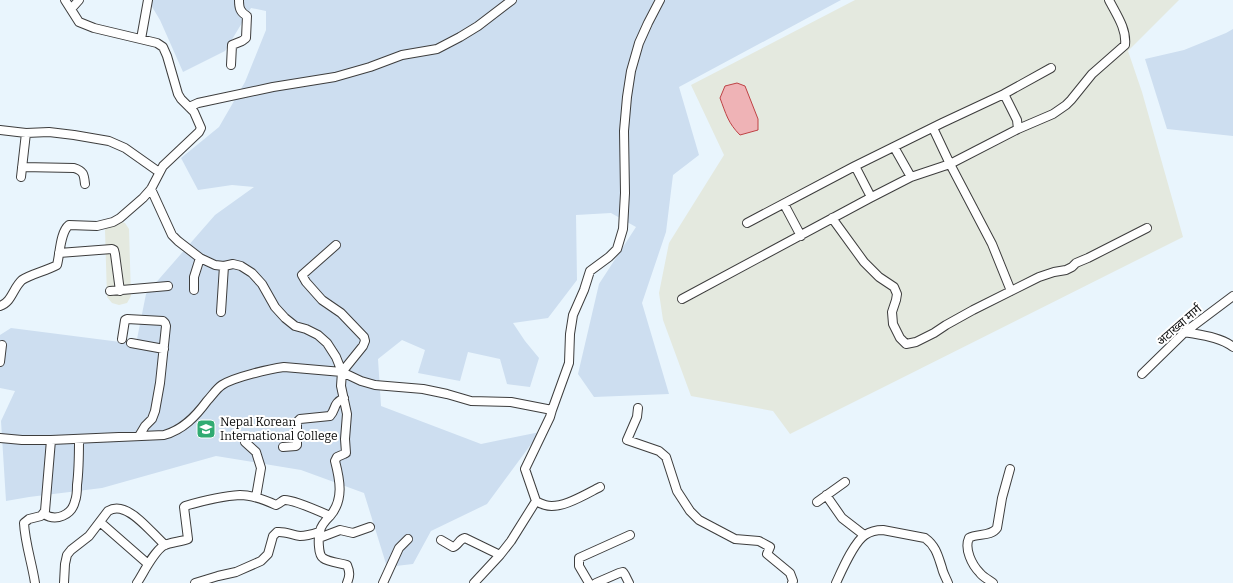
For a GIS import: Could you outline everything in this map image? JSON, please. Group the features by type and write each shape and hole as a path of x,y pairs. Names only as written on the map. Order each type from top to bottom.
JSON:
{"street":[{"path":"0,306 9,300 23,280 57,265 66,228 69,225 97,226 112,222 136,206 151,189 163,166 200,132 201,128 194,112 178,94 174,84 168,56 164,47 79,22 65,0"},
{"path":"71,9 79,0"},
{"path":"141,39 148,0"},
{"path":"231,65 232,45 246,38 247,16 240,10 239,0"},
{"path":"189,107 198,102 273,87 335,77 402,55 437,49 478,26 512,0"},
{"path":"600,487 568,502 556,506 546,506 536,501 525,469 550,417 569,363 570,334 573,315 584,290 590,271 616,249 623,229 625,193 624,130 631,71 639,43 660,0"},
{"path":"682,299 871,197 911,177 950,164 1018,129 1053,114 1066,105 1092,74 1125,45 1126,38 1123,26 1109,0"},
{"path":"747,223 854,166 1004,94 1051,68"},
{"path":"1004,94 1017,120 1018,129"},
{"path":"933,128 992,244 1011,291"},
{"path":"0,130 26,133 49,132 84,136 109,142 125,148 159,172"},
{"path":"21,177 26,133"},
{"path":"894,146 911,177"},
{"path":"854,166 871,197"},
{"path":"22,167 74,168 83,173 85,184"},
{"path":"151,189 172,235 178,242 200,258 215,265 224,266 233,264 241,266 252,273 262,284 275,307 285,318 295,326 306,329 318,335 327,343 336,357 342,372 341,380 347,414 345,438 346,453 335,461 339,478 340,496 335,510 322,526 319,553 325,560 347,565 350,570 347,583"},
{"path":"784,204 801,236"},
{"path":"832,218 864,262 879,277 894,287 897,294 892,312 893,324 900,338 906,344 916,342 934,333 973,310 1011,291 1049,274 1066,270 1076,263 1147,228"},
{"path":"336,245 302,275 306,282 322,300 341,313 364,337 365,341 363,346 342,372"},
{"path":"59,253 114,250 120,290"},
{"path":"194,290 194,277 200,258"},
{"path":"222,312 224,266"},
{"path":"110,291 168,286"},
{"name":"अटाख्वा मार्ग","path":"1142,374 1185,332 1233,296"},
{"path":"122,339 125,320 127,319 164,321 166,326 160,383 155,411 140,436"},
{"path":"1185,332 1214,338 1233,347"},
{"path":"131,343 164,349"},
{"path":"0,362 2,345"},
{"path":"0,438 51,440 164,435 179,429 191,420 221,385 275,368 284,367 342,372 361,381 375,385 424,389 470,401 506,401 552,410"},
{"path":"283,447 297,445 297,422 300,419 330,416 333,413 335,404 344,398"},
{"path":"638,408 637,417 627,440 659,451 666,457 677,491 699,520 735,539 759,541 770,547 767,554 790,573 793,581 792,583"},
{"path":"44,514 48,517 55,518 62,516 70,510 75,501 79,438"},
{"path":"44,514 51,440"},
{"path":"246,442 256,452 261,468 256,497"},
{"path":"993,583 979,573 970,559 967,549 967,541 968,538 972,536 990,533 995,531 997,528 1002,498 1010,469"},
{"path":"817,502 845,482"},
{"path":"137,583 153,557 165,545 188,539 189,536 185,506 218,498 241,495 256,497 276,505 283,500 287,500 330,516"},
{"path":"826,495 842,518 864,535"},
{"path":"474,583 511,541 536,501"},
{"path":"64,583 67,554 89,536 108,511 113,509 124,510 138,519 165,545"},
{"path":"35,583 33,568 24,532 24,523 29,519 44,514"},
{"path":"100,522 148,564"},
{"path":"195,583 236,572 261,561 268,554 273,536 277,532 284,531 301,536 320,535 340,530 353,533 370,527"},
{"path":"836,583 842,569 864,535 876,530 925,538 930,541 937,551 942,570 948,583"},
{"path":"589,583 579,566 579,558 630,535"},
{"path":"441,540 453,547 465,538 500,555"},
{"path":"383,583 398,548 408,539"},
{"path":"596,583 623,572 629,583"}],"shaded area":[{"path":"148,0 841,0 679,87 699,155 673,175 666,232 642,303 669,394 594,397 578,374 599,284 636,227 611,213 576,215 577,280 548,318 513,323 539,358 530,387 507,384 500,359 468,352 460,381 418,373 425,350 402,340 378,359 381,406 481,444 540,432 487,504 431,531 413,564 387,567 364,493 301,470 216,456 102,488 6,501 1,421 15,391 0,388 0,335 11,328 136,344 146,294 215,215 254,187 232,185 198,190 181,158 219,127 245,82 266,30 266,11 251,8 225,51 183,72 160,20"},
{"path":"855,0 1179,0 1128,51 1142,92 1183,237 790,434 773,411 691,396 663,320 659,293 669,243 724,155 691,85"},
{"path":"1233,29 1233,136 1167,129 1145,59 1184,50"},
{"path":"737,83 745,86 758,119 758,130 740,135 730,122 720,98 725,86"},
{"path":"117,221 125,223 129,229 131,296 127,303 119,305 112,303 107,297 105,230 109,224"}],"place":[{"name":"Nepal Korean International College","path":"206,429"}]}
